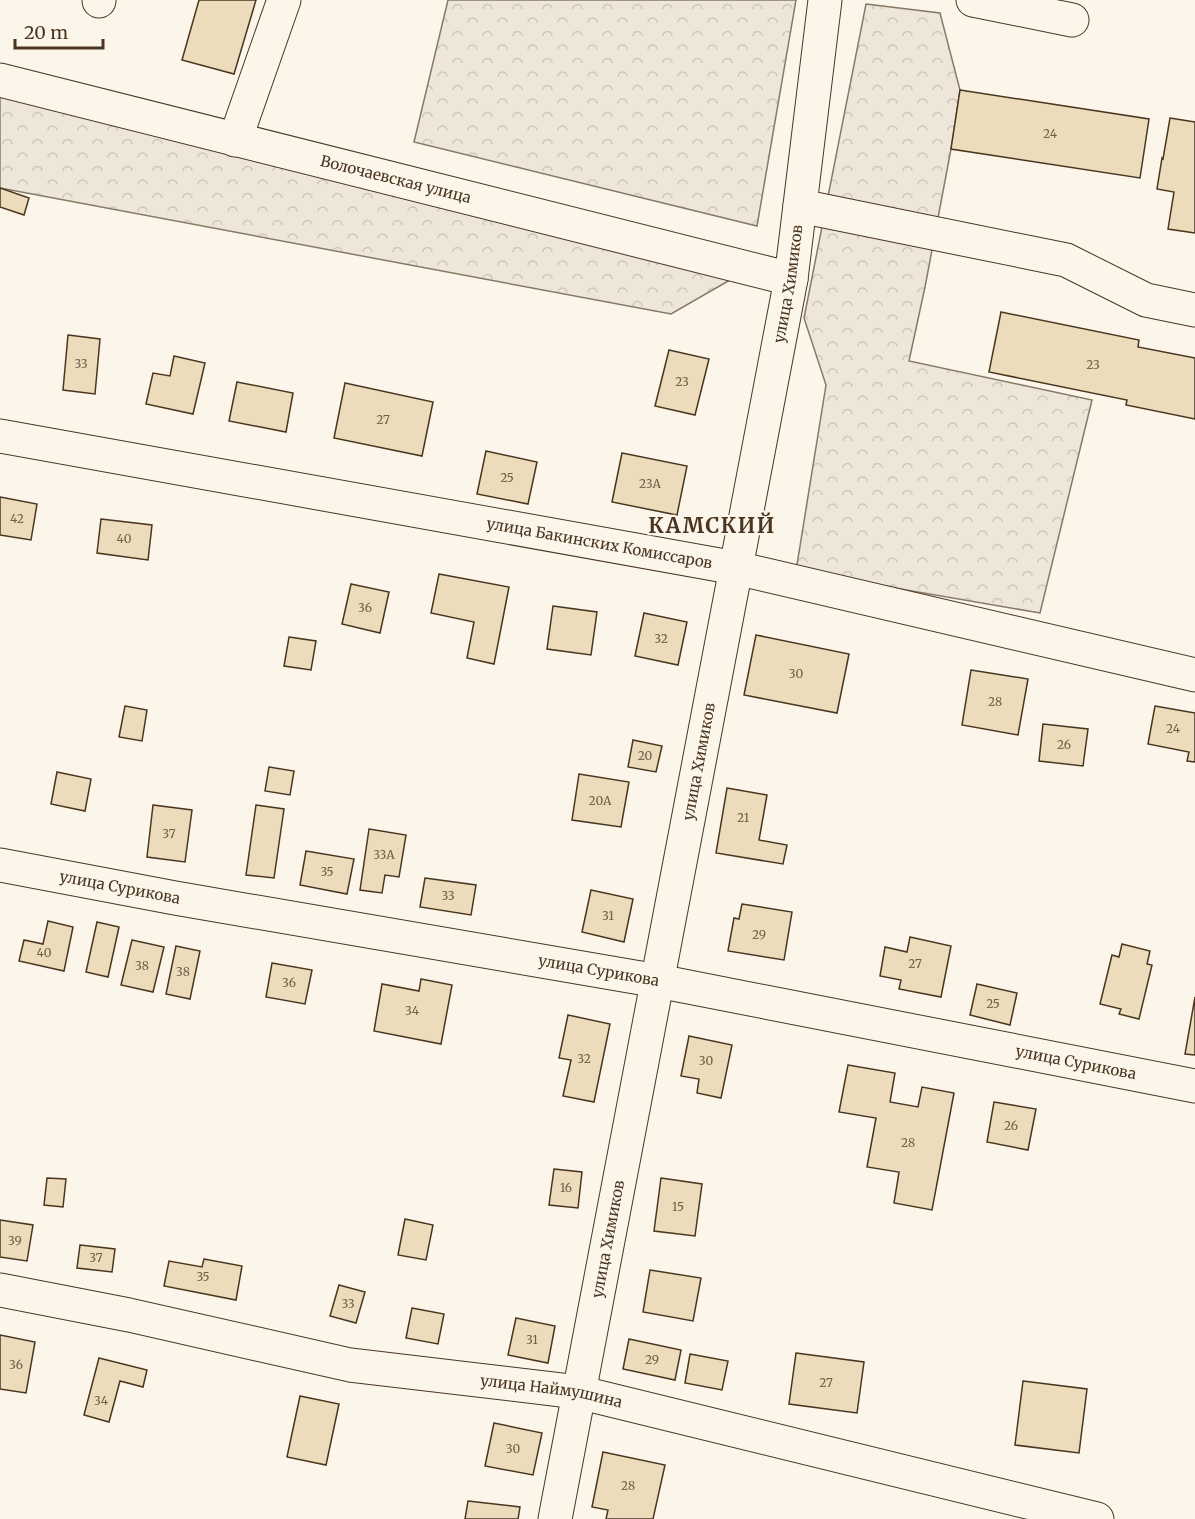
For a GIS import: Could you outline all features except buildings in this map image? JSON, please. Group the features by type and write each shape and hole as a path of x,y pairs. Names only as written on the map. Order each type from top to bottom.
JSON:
{"street":[{"path":"235,140 284,0"},
{"name":"улица Химиков","path":"555,1519 791,279 825,0"},
{"path":"973,0 1072,20"},
{"name":"Волочаевская улица","path":"0,80 791,279"},
{"path":"800,206 1066,260 1146,300 1193,308"},
{"name":"улица Бакинских Комиссаров","path":"0,436 736,568 1195,675"},
{"name":"улица Сурикова","path":"0,865 187,900 658,981 1195,1086"},
{"name":"улица Наймушина","path":"0,1290 129,1315 350,1365 578,1392 1097,1519"}],"green space":[{"path":"448,0 796,0 757,226 414,142"},
{"path":"866,4 940,13 960,90 951,149 909,361 1092,400 1040,613 796,571 826,385 804,318"},
{"path":"0,92 737,276 671,314 0,188"}],"district":[{"name":"КАМСКИЙ","path":"712,526"}]}
